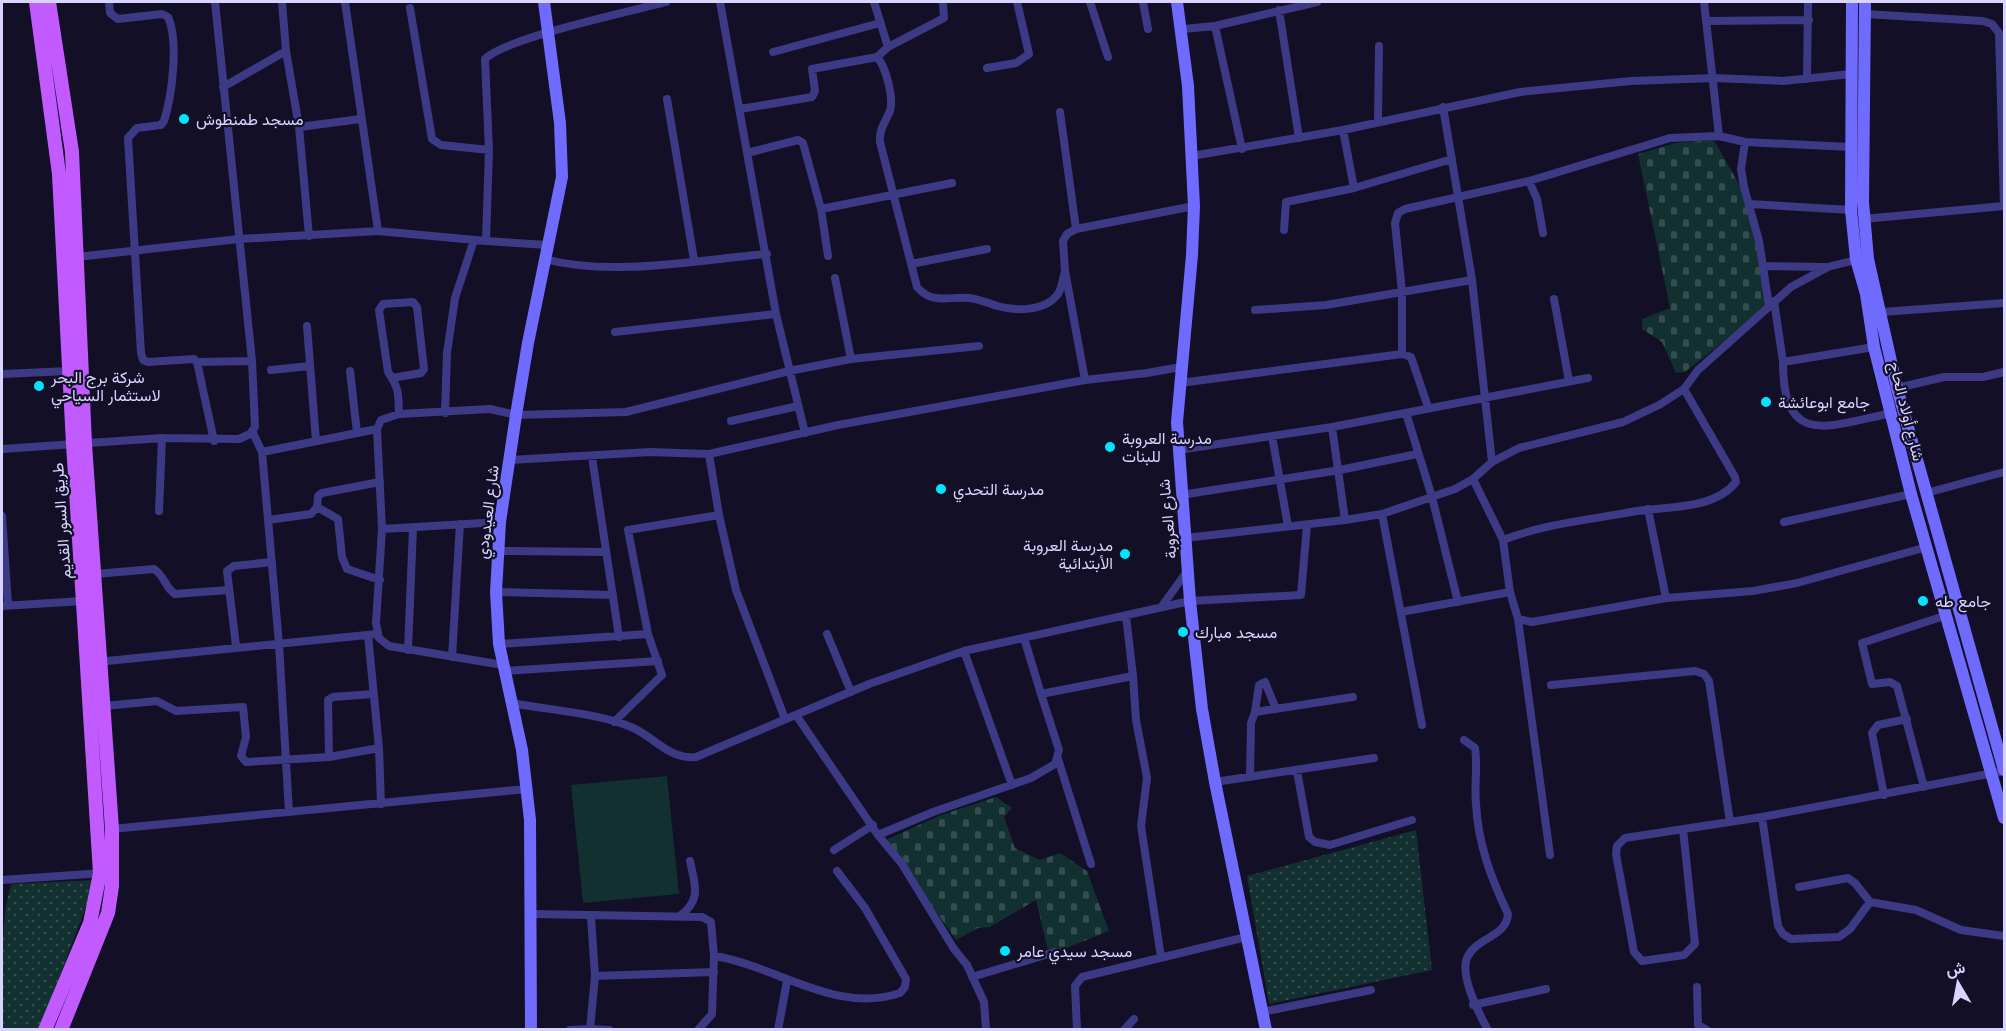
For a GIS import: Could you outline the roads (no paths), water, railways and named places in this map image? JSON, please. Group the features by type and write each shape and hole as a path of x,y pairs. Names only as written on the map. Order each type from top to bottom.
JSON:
{"main road":[{"name":"طريق السور القديم","path":"36,2 57,145 69,371 95,574 94,662 107,873 90,923 45,1029"},
{"name":"طريق السور القديم","path":"49,2 68,123 76,213 83,601 104,706 112,829 104,926 61,1029"},
{"path":"61,214 76,213"}],"street":[{"path":"109,2 110,13 118,19 162,14 168,17 174,50 164,122 161,125 137,128 128,138 143,360 148,362 194,359 197,362 252,361"},
{"path":"2,449 162,438 214,441 243,438 252,431 257,417 215,2"},
{"path":"282,2 286,51 299,127 309,236"},
{"path":"345,2 360,119 378,231"},
{"name":"شارع العيدودي","path":"531,1029 532,914 527,789 499,644 496,592 500,522 516,415 544,259 562,177 563,148 544,2"},
{"path":"486,241 489,150 485,59 493,53 548,33 666,2"},
{"path":"720,2 776,314 805,433"},
{"path":"874,2 888,47"},
{"path":"740,109 812,97 815,91 812,69 877,57 888,47 944,18 943,2"},
{"path":"987,68 1016,63 1029,54 1017,2"},
{"path":"1090,2 1108,57"},
{"path":"1143,2 1149,29"},
{"name":"شارع العروبة","path":"1177,2 1183,29 1194,206 1192,255 1181,366 1178,450 1190,601 1202,710 1266,1029"},
{"path":"1183,29 1215,26 1316,2"},
{"path":"1704,2 1719,136"},
{"path":"1808,2 1808,79"},
{"name":"شارع أولاد الحاج","path":"1852,2 1851,210 1862,259 1874,347 1911,494 1947,615 2001,772"},
{"path":"410,8 432,139 441,146 489,150"},
{"path":"1863,219 2004,206 1999,33 1992,24 1983,21 1865,8"},
{"name":"شارع أولاد الحاج","path":"1865,8 1862,259 1882,312 1897,388 2001,772 2004,818"},
{"path":"1279,10 1299,138"},
{"path":"1706,21 1809,20"},
{"path":"773,52 880,23"},
{"path":"1215,26 1242,149"},
{"path":"1378,121 1379,46"},
{"path":"223,87 286,51"},
{"path":"877,57 891,100 891,109 881,128 880,142 917,287 924,295 932,299 970,298 1016,310 1047,303 1058,294 1065,271"},
{"path":"1192,156 1343,130 1378,121 1544,89 1714,78 1759,82 1851,74"},
{"path":"667,99 694,260"},
{"path":"1443,108 1472,280 1492,462"},
{"path":"1060,112 1076,229"},
{"path":"299,127 360,119"},
{"path":"1343,130 1354,188"},
{"path":"1402,354 1401,292 1395,223 1398,213 1412,206 1529,181 1670,138 1719,136 1745,142 1850,147"},
{"path":"747,153 801,141 806,147 821,209 828,256"},
{"path":"1745,142 1741,169 1772,303 1783,362 1786,401 1796,418 1820,427 1892,413"},
{"path":"1284,230 1286,202 1354,188 1452,159"},
{"path":"1529,181 1537,199 1543,233"},
{"path":"821,209 952,183"},
{"path":"1750,204 1851,210"},
{"path":"1085,380 1065,271 1063,241 1067,234 1076,229 1194,206"},
{"path":"77,257 239,239 378,231 547,245"},
{"path":"445,413 447,353 455,298 474,240"},
{"path":"911,264 987,249"},
{"path":"544,259 587,267 767,254"},
{"path":"1764,266 1828,267 1862,259"},
{"path":"1185,538 1307,525 1382,513 1432,497 1473,479 1492,462 1539,442 1623,422 1659,405 1684,389 1698,370 1772,303 1791,287 1828,267"},
{"path":"835,278 851,359"},
{"path":"1255,310 1326,305 1472,280"},
{"path":"1554,299 1569,381"},
{"path":"392,378 421,373 424,369 417,308 413,302 383,304 379,310 384,349 392,378 398,387 399,414"},
{"path":"1882,312 2004,303"},
{"path":"615,332 776,314"},
{"path":"307,326 316,441"},
{"path":"381,804 372,634 380,580 382,529 377,429 381,420 399,414 490,410 516,415 626,412 789,371 851,359 979,346"},
{"path":"1783,362 1874,347"},
{"path":"1180,383 1402,354 1411,357 1428,407"},
{"path":"197,362 214,441"},
{"path":"271,370 310,366"},
{"path":"510,460 650,452 710,454 850,423 1085,380 1147,374 1181,366"},
{"path":"2,374 69,371"},
{"path":"350,371 357,433"},
{"path":"1897,388 1944,377 1983,377 2004,372"},
{"path":"1178,450 1332,427 1588,378"},
{"path":"1503,540 1577,522 1648,509 1666,510 1695,504 1717,496 1736,482 1684,389"},
{"path":"731,421 798,406"},
{"path":"1406,413 1432,497 1458,602"},
{"path":"1332,427 1340,470 1345,520"},
{"path":"262,452 377,429"},
{"path":"252,431 262,452 279,644 289,812"},
{"path":"1272,436 1288,526"},
{"path":"159,511 162,438"},
{"path":"710,454 719,515 743,614 785,719"},
{"path":"1181,495 1280,477 1340,470 1417,454"},
{"path":"592,457 619,637"},
{"path":"1926,493 2004,472"},
{"path":"1473,479 1503,540 1510,592 1518,619 1550,855"},
{"path":"268,520 308,515 317,507 318,496 322,493 380,482"},
{"path":"1784,522 1911,494"},
{"path":"317,507 338,519 338,535 346,569 380,580"},
{"path":"1648,509 1666,598"},
{"path":"1382,513 1422,725"},
{"path":"614,722 661,679 662,675 648,634 628,530 719,515"},
{"path":"2,516 5,605 83,601"},
{"path":"382,529 500,522"},
{"path":"452,657 460,524"},
{"path":"512,703 614,722 643,734 670,753 687,758 696,757 851,692 964,651 1190,601 1300,595 1307,525"},
{"path":"408,650 414,528"},
{"path":"1518,619 1532,622 1666,598 1753,591 1797,583 1927,547"},
{"path":"498,551 605,552"},
{"path":"236,646 226,574 230,567 272,561"},
{"path":"95,574 154,569 161,573 171,592 175,594 228,590"},
{"path":"1162,606 1188,570"},
{"path":"496,592 614,595"},
{"path":"1401,612 1510,592"},
{"path":"1924,787 1896,684 1872,684 1862,643 1947,615"},
{"path":"1126,616 1136,720 1147,778 1141,826 1161,957"},
{"path":"94,662 372,634 389,646 503,668 658,661"},
{"path":"499,644 648,634"},
{"path":"827,634 851,692"},
{"path":"1024,638 1091,864"},
{"path":"964,651 1012,785"},
{"path":"1551,684 1695,671 1704,674 1709,681 1730,822"},
{"path":"1041,694 1133,676"},
{"path":"1250,777 1251,723 1259,685 1266,682 1276,709"},
{"path":"329,757 328,700 333,697 374,693"},
{"path":"1255,712 1353,697"},
{"path":"104,706 157,701 176,711 243,707 246,737 241,756 246,762 329,757 379,748"},
{"path":"796,715 878,835 902,864 954,949 967,964 984,1002 986,1029"},
{"path":"1884,795 1872,733 1878,724 1907,719"},
{"path":"1464,740 1475,748 1478,765 1475,802 1488,874 1508,914 1505,925 1467,956 1473,1005 1488,1029"},
{"path":"1215,782 1374,758"},
{"path":"878,835 933,812 1046,771 1058,759"},
{"path":"1297,771 1309,837 1315,842 1330,845 1412,820"},
{"path":"1683,829 1695,944 1684,955 1642,961 1634,952 1617,846 1625,838 1683,829 1762,817 2001,772"},
{"path":"112,829 527,789"},
{"path":"1762,817 1778,926 1783,934 1791,939 1839,937 1850,929 1870,902"},
{"path":"834,850 873,825"},
{"path":"680,917 690,909 696,895 690,861"},
{"path":"714,956 734,959 787,981 829,993 865,998 892,996 900,993 905,987 906,979 865,908 837,871"},
{"path":"2,880 107,873"},
{"path":"1799,887 1848,878 1870,902 1916,910 1961,930 2004,936"},
{"path":"532,914 708,919 714,956 712,1014 698,1029"},
{"path":"590,1029 595,976 591,917"},
{"path":"1077,1029 1075,986 1077,980 1082,977 1246,937"},
{"path":"972,977 1055,952"},
{"path":"595,976 714,972"},
{"path":"778,1029 787,981"},
{"path":"1697,987 1698,1025 1707,1029"},
{"path":"1473,1005 1546,989"},
{"path":"1262,1012 1371,990"},
{"path":"1124,1029 1134,1019"},
{"path":"570,1029 609,1029"}],"place":[{"name":"مسجد طمنطوش","path":"184,119"},
{"name":"شركة برج البحر لاستثمار السياحي","path":"39,386"},
{"name":"جامع ابوعائشة","path":"1766,402"},
{"name":"مدرسة العروبة للبنات","path":"1110,447"},
{"name":"مدرسة التحدي","path":"941,489"},
{"name":"مدرسة العروبة الأبتدائية","path":"1125,554"},
{"name":"جامع طه","path":"1923,601"},
{"name":"مسجد مبارك","path":"1183,632"},
{"name":"مسجد سيدي عامر","path":"1005,951"}]}
